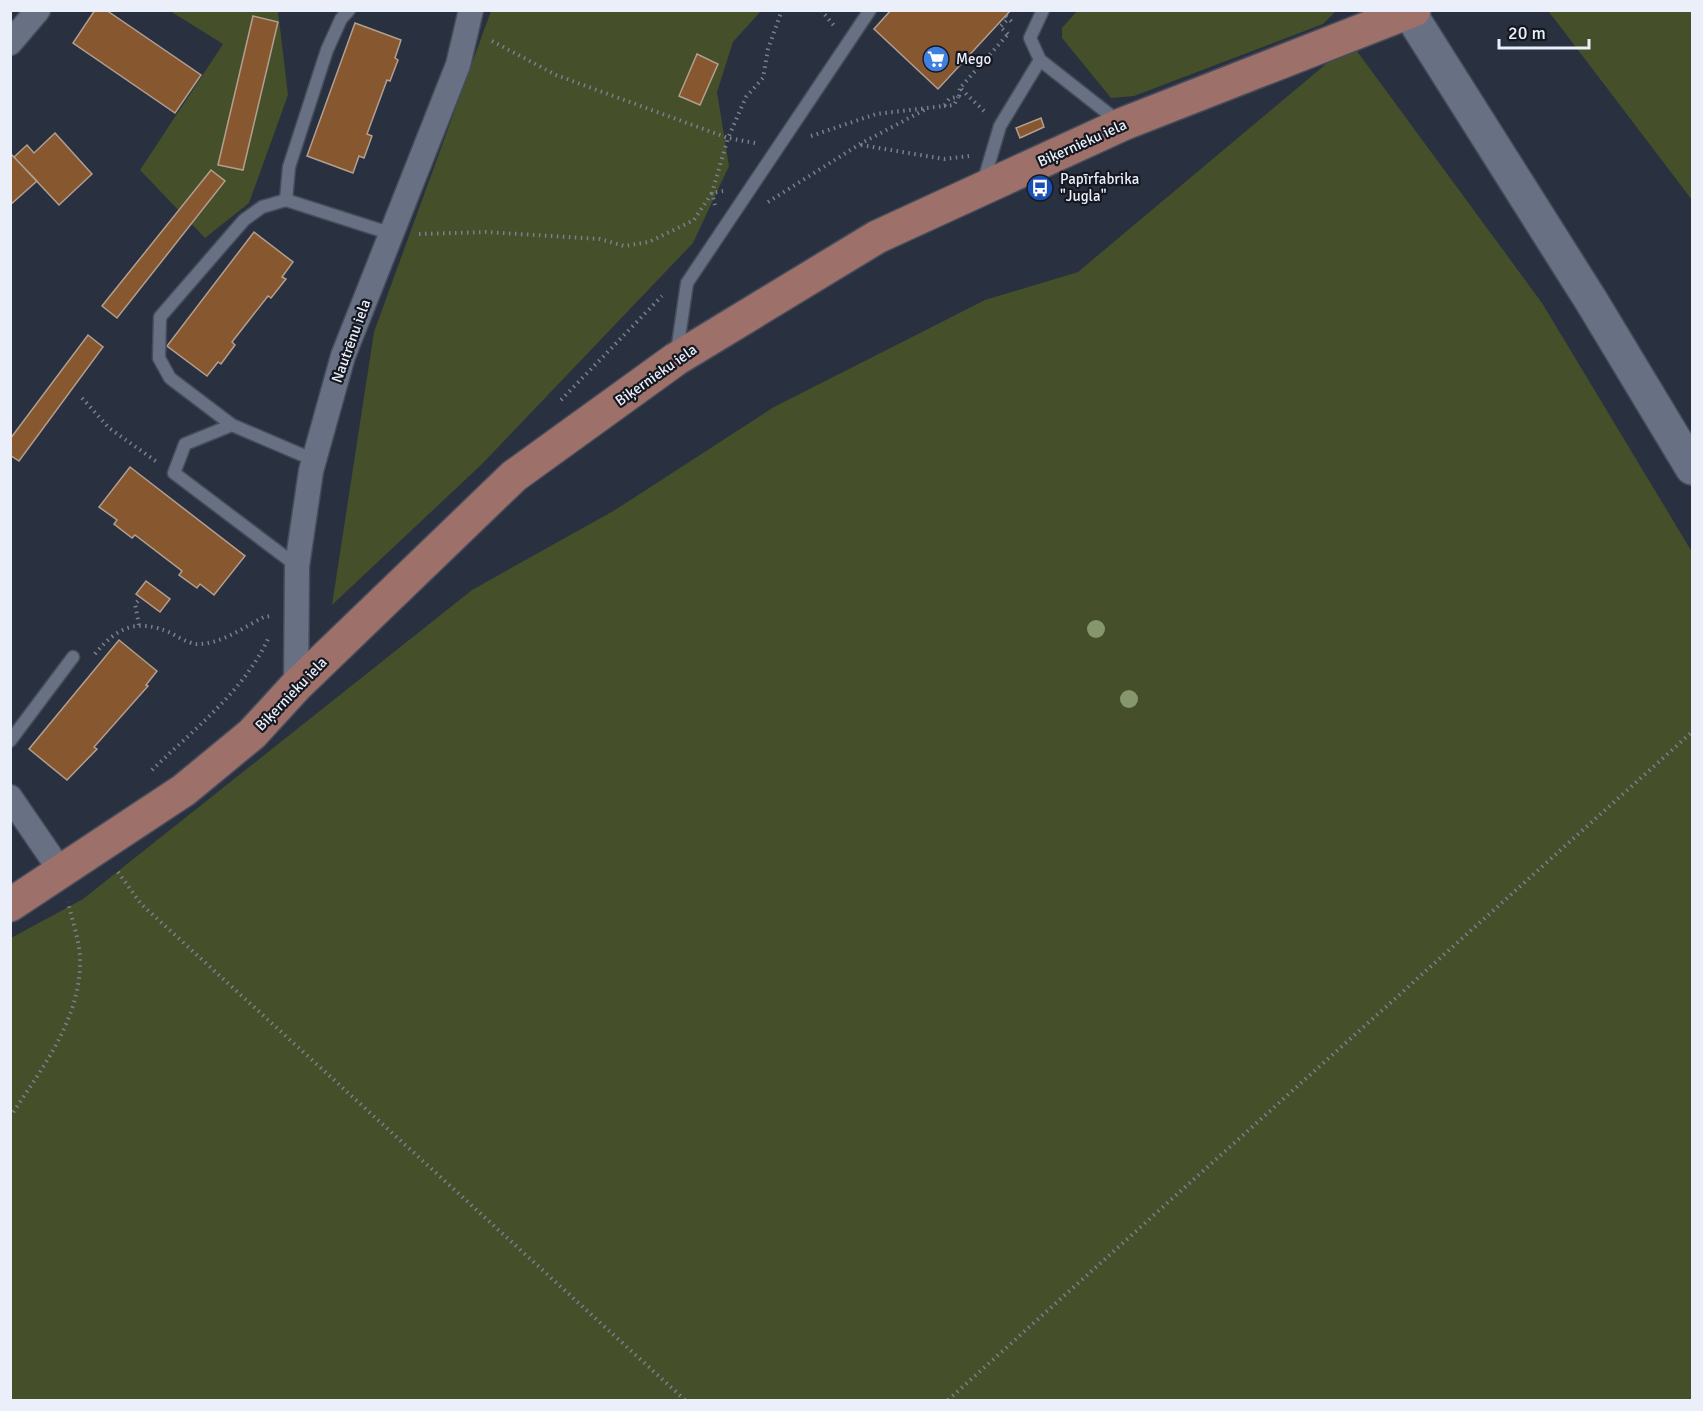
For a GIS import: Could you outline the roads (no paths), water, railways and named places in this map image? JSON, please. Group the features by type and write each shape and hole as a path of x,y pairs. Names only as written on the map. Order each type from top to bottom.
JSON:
{"main road":[{"name":"Biķernieku iela","path":"10,905 62,873 184,790 244,741 296,686 514,476 676,359 877,237 1123,124 1410,11"},
{"path":"1410,11 1592,302 1692,468"}],"street":[{"path":"10,43 38,10"},
{"name":"Nautrēnu iela","path":"296,686 287,611 297,566 314,460 343,356 458,65 470,20"},
{"path":"10,797 62,873"}],"lane":[{"path":"286,200 289,167 324,61 341,19 349,10"},
{"path":"676,359 687,283 870,10"},
{"path":"1043,10 1030,38 1040,60 1123,124"},
{"path":"981,189 1000,126 1040,60"},
{"path":"314,460 232,425 170,378 159,358 160,317 244,220 262,207 286,200 392,234"},
{"path":"232,425 185,444 174,473 297,566"},
{"path":"10,741 73,657"}],"place":[{"name":"Mego","path":"936,59"},
{"name":"Papīrfabrika \"Jugla\"","path":"1040,188"}]}
